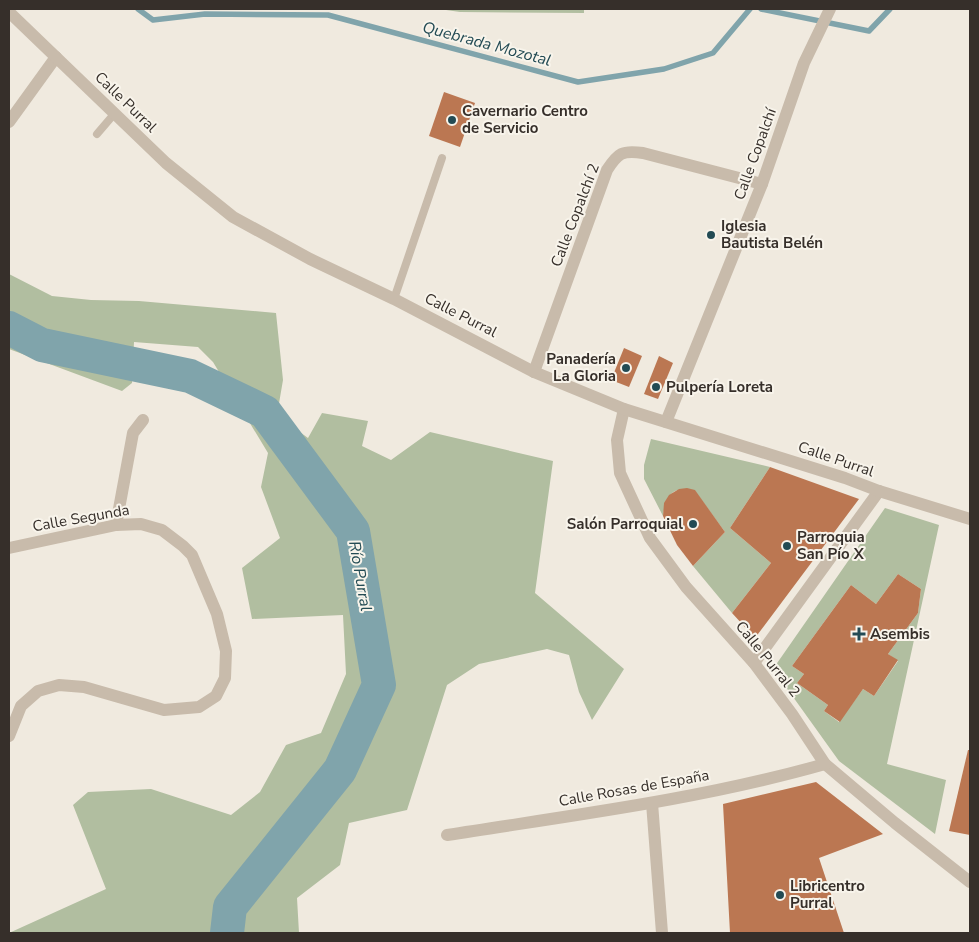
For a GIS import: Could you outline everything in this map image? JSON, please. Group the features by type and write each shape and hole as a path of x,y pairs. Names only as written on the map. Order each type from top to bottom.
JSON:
{"street":[{"name":"Calle Copalchí","path":"666,422 762,184 804,63 830,9"},
{"name":"Calle Purral","path":"9,12 166,163 234,216 310,259 394,299 534,372 624,408 970,519"},
{"path":"9,122 56,57"},
{"name":"Calle Copalchí 2","path":"534,372 607,170 616,156 628,151 643,152 762,184"},
{"name":"Calle Purral 2","path":"624,408 618,440 620,473 650,538 686,587 754,663 792,714 825,764 895,823 970,882"},
{"path":"116,525 132,433 142,420"},
{"path":"754,663 879,491"},
{"name":"Calle Segunda","path":"9,548 116,525 151,525 173,537 192,556 217,614 226,650 225,678 216,696 199,707 164,710 84,687 59,685 38,691 21,706 11,730"},
{"name":"Calle Rosas de España","path":"447,835 652,803 771,780 825,764"},
{"path":"652,803 662,933"}],"lane":[{"path":"97,134 115,113"},
{"path":"394,299 442,158"}],"green space":[{"path":"439,9 584,9 584,13 460,12"},
{"path":"9,274 52,296 91,300 139,301 276,313 283,380 277,415 308,438 322,413 368,421 362,446 391,460 430,432 553,461 535,593 624,669 592,720 579,692 569,655 547,649 479,664 447,685 407,810 349,823 340,865 297,898 299,933 9,933 106,889 73,805 88,792 151,789 231,815 260,792 286,745 321,733 346,674 343,615 252,619 242,568 280,538 261,487 268,453 213,362 198,347 134,342 132,383 122,391 9,349"},
{"path":"651,439 770,467 730,528 771,563 732,613 693,566 725,532 695,491 681,489 671,494 666,503 663,516 644,479 644,465"},
{"path":"885,508 939,525 887,764 946,780 935,834 839,761 773,669","holes":["898,574 921,589 918,613 888,654 898,661 874,696 863,689 839,722 824,711 828,705 797,683 804,674 792,666 851,585 876,604"]}],"building":[{"name":"Cavernario Centro de Servicio","path":"444,92 475,103 460,147 429,136"},
{"name":"Panadería La Gloria","path":"624,348 642,356 629,387 611,380"},
{"path":"659,356 673,363 658,399 644,394"},
{"name":"Parroquia San Pío X","path":"770,467 859,499 755,638 732,613 771,563 730,528"},
{"name":"Salón Parroquial","path":"679,489 695,490 725,532 693,566 677,545 663,516 664,503 669,495"},
{"name":"Asembis","path":"898,574 921,589 918,613 888,654 898,660 874,696 863,689 840,722 824,711 828,705 797,683 804,674 792,666 851,585 876,604"},
{"path":"968,750 970,750 970,835 949,831"},
{"name":"Libricentro Purral","path":"816,782 883,834 819,858 844,933 730,933 723,804"}],"waterway":[{"name":"Quebrada Mozotal","path":"138,9 153,20 205,14 328,15 578,82 664,69 713,53 750,9"},
{"name":"Quebrada Mozotal","path":"761,9 869,31 890,9"},
{"name":"Río Purral","path":"9,328 42,345 190,376 265,412 353,531 379,685 340,770 230,907 227,933"}],"place":[{"name":"Cavernario Centro de Servicio","path":"452,120"},
{"name":"Iglesia Bautista Belén","path":"711,235"},
{"name":"Panadería La Gloria","path":"626,368"},
{"name":"Pulpería Loreta","path":"656,387"},
{"name":"Salón Parroquial","path":"693,524"},
{"name":"Parroquia San Pío X","path":"787,546"},
{"name":"Asembis","path":"859,634"},
{"name":"Libricentro Purral","path":"780,895"}]}
